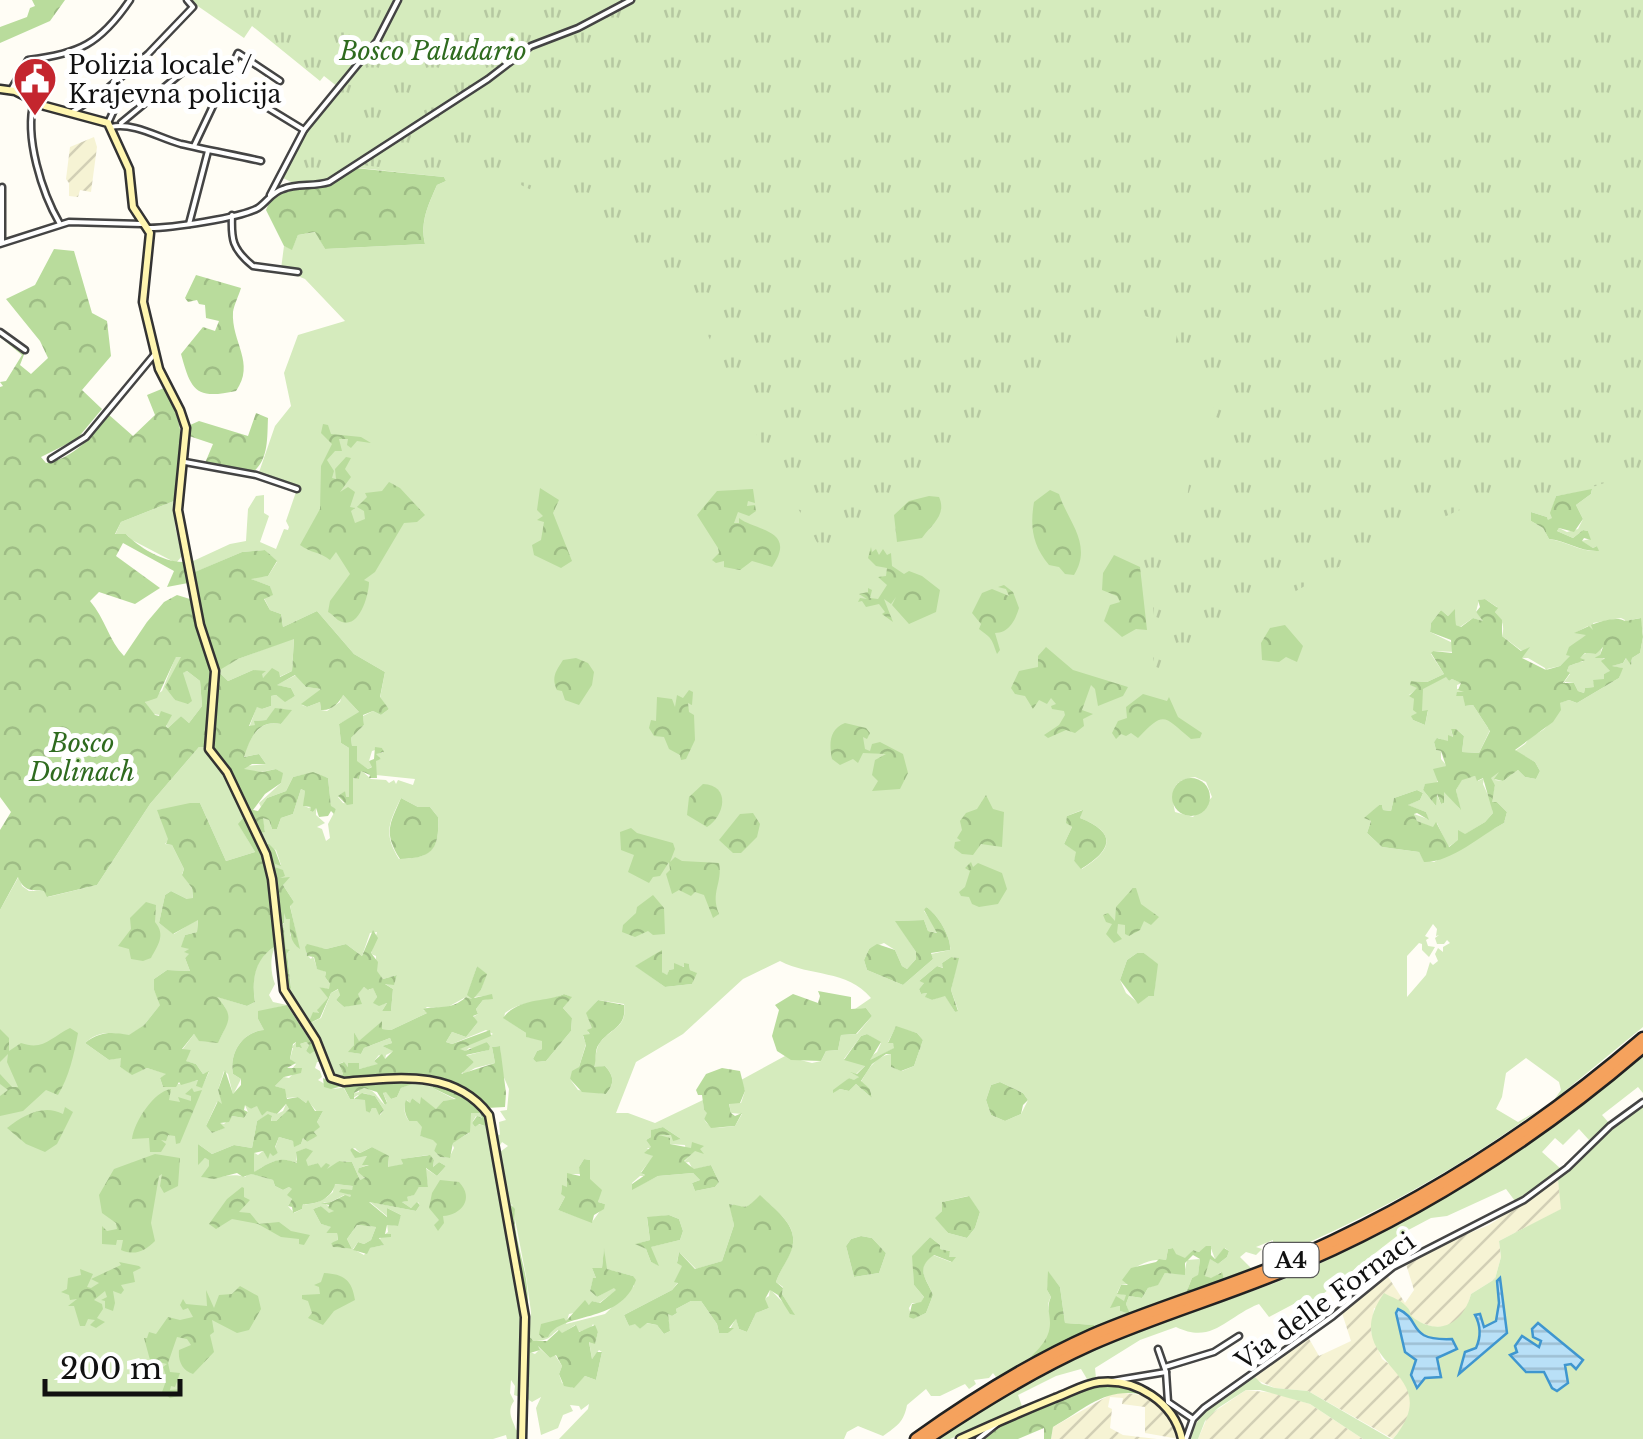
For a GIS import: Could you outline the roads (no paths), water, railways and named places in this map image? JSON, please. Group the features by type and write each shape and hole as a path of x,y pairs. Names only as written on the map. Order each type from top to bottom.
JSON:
{"highway":[{"name":"A4","path":"916,1439 988,1390 1061,1350 1302,1256 1406,1204 1536,1123 1643,1038"},
{"name":"A4","path":"928,1439 1064,1356 1266,1279 1411,1210 1530,1136 1643,1047"}],"street":[{"path":"11,90 28,60 82,49 130,0"},
{"path":"75,113 148,54 193,8 187,0"},
{"path":"268,200 304,130 368,53 398,0"},
{"path":"2,187 1,243 60,224 172,228 254,210 288,186 314,187 342,175 531,46 578,28 632,0"},
{"path":"194,146 238,52 280,80"},
{"path":"113,125 190,66"},
{"path":"222,85 240,91 304,130"},
{"path":"0,89 113,125 261,161"},
{"path":"101,94 114,110 113,125 129,169 133,207 146,226 151,245 143,302 154,355 184,419 178,510 200,625 215,671 210,749 227,772 266,854 284,990 316,1040 328,1074 337,1081 430,1078 477,1102 489,1115 525,1318 522,1439"},
{"path":"34,101 31,123 41,188 60,224"},
{"path":"189,224 208,149"},
{"path":"278,180 288,186"},
{"path":"232,214 230,239 248,263 298,272"},
{"path":"0,332 25,350"},
{"path":"51,458 86,437 154,355"},
{"path":"184,462 297,487"},
{"name":"Via delle Fornaci","path":"1184,1439 1204,1408 1320,1326 1394,1267 1524,1200 1643,1102"},
{"path":"960,1439 1093,1383 1165,1369 1214,1352 1239,1336"},
{"path":"1158,1349 1165,1369 1168,1402 1194,1419"},
{"path":"1110,1382 1136,1387 1156,1398 1170,1412 1184,1439"},
{"path":"978,1439 999,1422"}],"water":[{"path":"1500,1278 1507,1333 1459,1374 1465,1352 1476,1348 1479,1340 1475,1315 1480,1314 1484,1327 1496,1321"},
{"path":"1398,1309 1421,1333 1452,1339 1457,1349 1437,1358 1441,1377 1425,1378 1417,1388 1411,1375 1416,1360 1405,1352"},
{"path":"1538,1323 1583,1360 1576,1369 1565,1365 1568,1383 1557,1391 1544,1372 1526,1372 1510,1355 1517,1352 1515,1346 1522,1336 1539,1347 1541,1341 1533,1337 1532,1329"}],"place":[{"name":"Polizia locale / Krajevna policija","path":"35,117"}],"park label":[{"name":"Bosco Paludario","path":"433,51"},
{"name":"Bosco Dolinach","path":"82,758"}]}
